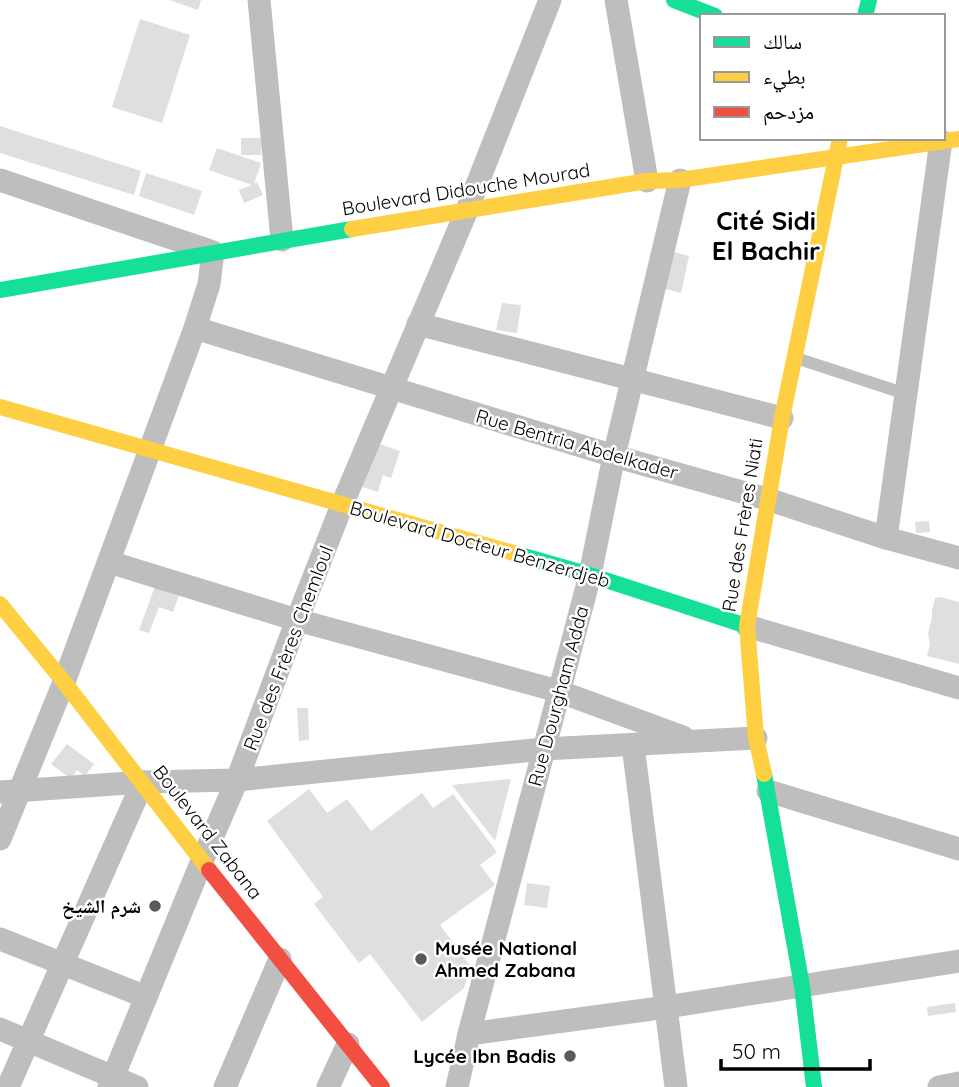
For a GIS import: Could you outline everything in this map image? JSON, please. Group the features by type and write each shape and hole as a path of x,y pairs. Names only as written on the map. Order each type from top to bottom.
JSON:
{"main road":[{"path":"674,0 710,14"},
{"name":"Rue des Frères Niati","path":"814,1087 802,986 768,791 756,738 747,626 782,418 840,140"},
{"name":"Boulevard Didouche Mourad","path":"0,290 282,240 648,181 680,180 836,157 922,140"},
{"name":"Boulevard Docteur Benzerdjeb","path":"0,407 150,452 590,575 747,626"},
{"name":"Boulevard Zabana","path":"0,604 11,632 64,682 382,1087"}],"street":[{"path":"260,0 282,240"},
{"name":"Rue des Frères Chemloul","path":"111,1082 237,780 342,505 467,210 550,0"},
{"path":"616,0 648,181"},
{"path":"886,538 906,394 952,134"},
{"path":"0,180 213,252 209,284 195,328 64,682 10,791 0,839"},
{"name":"Rue Dourgham Adda","path":"457,1087 590,575 631,380 680,180"},
{"path":"418,324 782,418"},
{"name":"Rue Bentria Abdelkader","path":"195,328 959,558"},
{"path":"108,562 297,620 558,691 692,741"},
{"name":"Boulevard Docteur Benzerdjeb","path":"747,626 959,688"},
{"path":"10,791 143,782 237,780 544,749 756,738"},
{"path":"633,745 676,1087"},
{"path":"8,1087 143,782"},
{"path":"768,791 959,849"},
{"path":"0,939 146,997"},
{"path":"225,1087 280,959"},
{"path":"469,1034 667,1007 959,961"},
{"path":"0,1029 28,1040 111,1082 137,1087"},
{"path":"328,1087 348,1044"},
{"path":"939,1087 959,1083"}],"lane":[{"path":"794,358 906,394"}],"building":[{"path":"169,0 201,0 198,10"},
{"path":"140,19 190,35 162,123 112,107"},
{"path":"0,126 141,171 134,195 0,153"},
{"path":"241,138 261,138 261,155 241,155"},
{"path":"217,148 261,163 254,184 257,182 263,195 244,203 239,190 252,185 209,170"},
{"path":"146,173 202,191 194,215 139,196"},
{"path":"670,251 689,256 681,293 662,288"},
{"path":"502,303 521,305 517,333 496,330"},
{"path":"374,442 400,451 391,478 383,475 378,492 359,486"},
{"path":"929,521 930,532 916,533 915,522"},
{"path":"158,578 182,587 173,612 159,607 149,633 139,630"},
{"path":"935,598 959,602 959,664 927,656"},
{"path":"297,708 308,708 309,740 299,741"},
{"path":"67,744 94,764 85,776 77,770 71,779 51,764"},
{"path":"511,779 495,841 452,785"},
{"path":"309,789 327,813 347,799 371,831 422,793 433,808 453,794 497,852 480,865 495,885 440,925 471,967 464,988 422,1022 370,954 359,963 314,904 323,897 267,821"},
{"path":"527,883 550,886 547,908 524,905"},
{"path":"955,1003 956,1012 928,1016 927,1007"}],"traffic: fast":[{"path":"674,0 710,14"},
{"path":"866,14 869,0"},
{"path":"0,290 352,229"},
{"path":"517,554 747,626"},
{"path":"764,774 802,986 814,1087"}],"traffic: slow":[{"path":"352,229 647,181 680,180 959,139"},
{"path":"764,774 756,738 747,626 782,418 840,140"},
{"path":"0,407 517,554"},
{"path":"0,604 64,682 209,870"}],"traffic: jam":[{"path":"209,870 382,1087"}],"place":[{"name":"شرم الشيخ","path":"155,906"},
{"name":"Musée National Ahmed Zabana","path":"421,959"},
{"name":"Lycée Ibn Badis","path":"570,1056"}],"district":[{"name":"Cité Sidi El Bachir","path":"766,236"}]}
